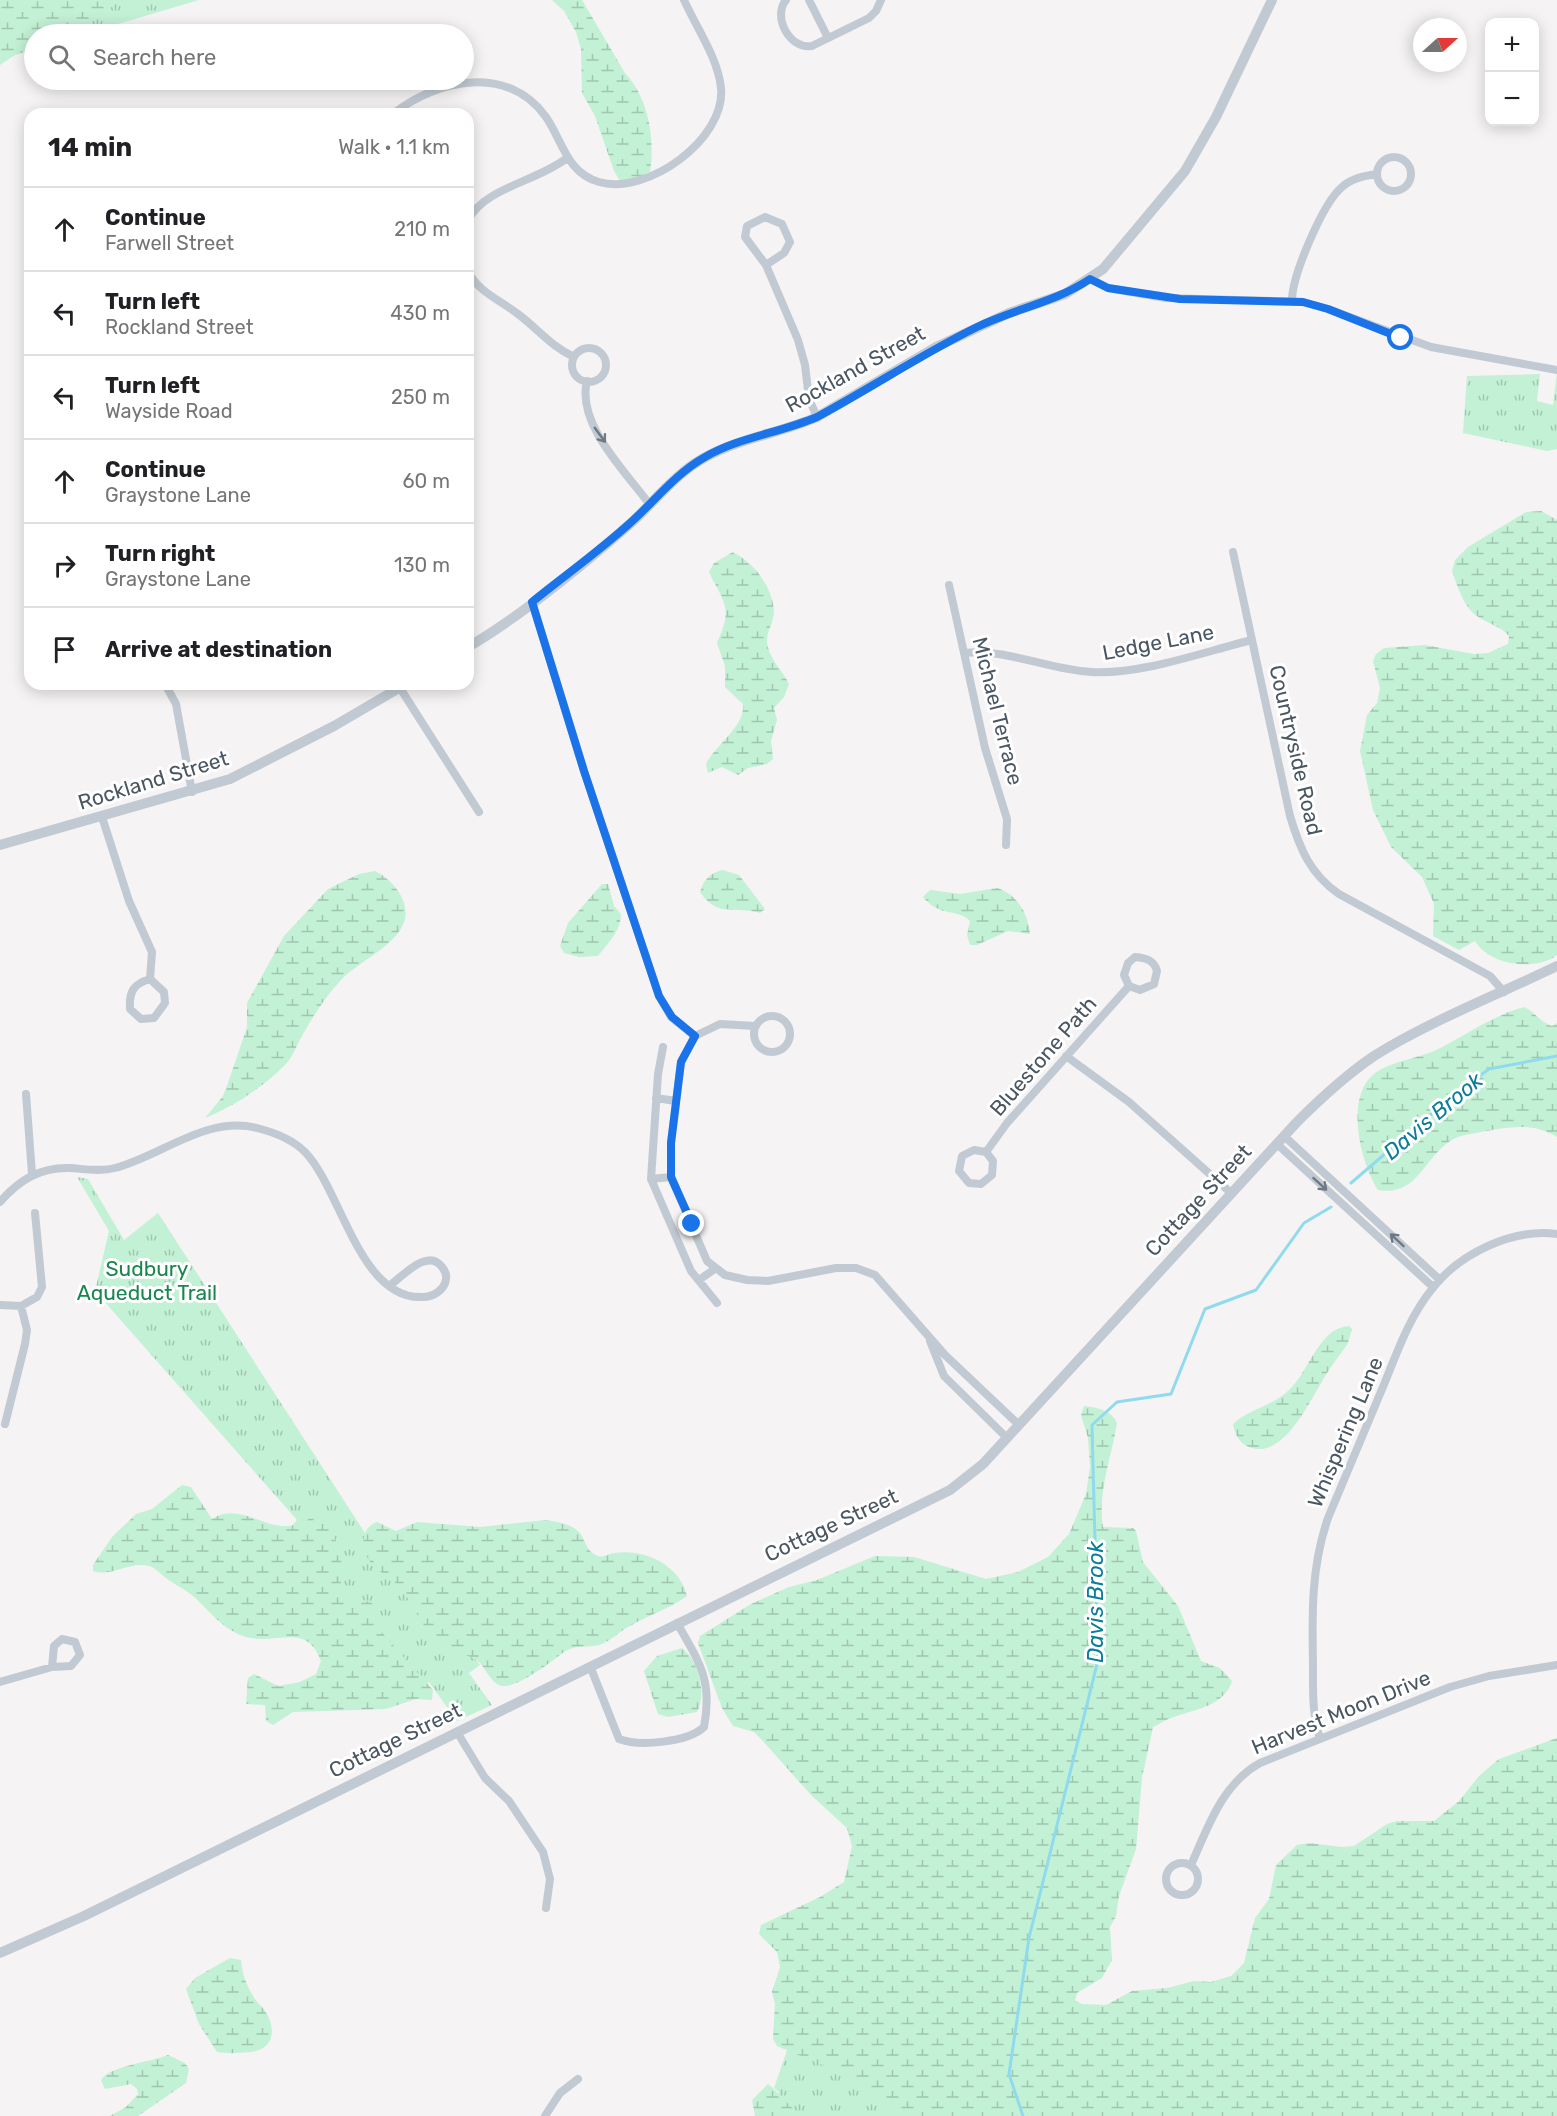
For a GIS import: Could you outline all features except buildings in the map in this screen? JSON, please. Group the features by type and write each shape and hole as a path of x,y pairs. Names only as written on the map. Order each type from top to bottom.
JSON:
{"street":[{"path":"474,83 493,83 512,90 538,108 551,125 567,158 578,170 592,179 613,184 637,181 668,169 714,121 721,93 719,76 684,0"},
{"path":"786,0 781,9 781,18 795,44 808,46 869,18 876,11 881,0"},
{"path":"809,0 828,38"},
{"name":"Rockland Street","path":"474,643 532,602 650,505 685,470 720,449 817,417 936,347 1009,313 1065,294 1090,279 1111,260 1185,171 1216,117 1272,0"},
{"path":"402,108 415,99 438,90"},
{"path":"1393,156 1403,158 1412,171 1407,186 1396,191 1382,186 1377,174 1382,161 1393,156"},
{"path":"474,211 490,196 546,173 567,158"},
{"path":"1292,301 1297,270 1333,196 1350,181 1377,174"},
{"path":"766,265 784,253 790,242 782,224 765,217 752,222 744,231 748,243 766,265 802,352 810,399 817,417"},
{"path":"1090,279 1108,288 1180,299 1292,301 1328,309 1431,347 1557,370"},
{"path":"474,280 484,292 516,312 556,348 574,357"},
{"path":"588,348 596,349 603,355 606,363 602,375 595,380 586,381 576,374 572,366 574,357 579,351 588,348"},
{"path":"586,381 584,400 590,421 650,505"},
{"name":"Countryside Road","path":"1233,552 1290,816 1299,844 1310,867 1318,878 1339,894 1490,976 1504,992"},
{"name":"Michael Terrace","path":"949,585 985,748 1007,819 1006,845"},
{"path":"532,602 584,771 659,996 667,1010 695,1036"},
{"name":"Ledge Lane","path":"964,653 981,652 1078,671 1106,672 1143,666 1252,640"},
{"path":"168,690 176,704 192,792"},
{"name":"Rockland Street","path":"0,845 192,792 230,779 259,766 396,690"},
{"path":"405,690 479,812"},
{"path":"102,817 129,901 152,952 150,978 164,992 165,1003 154,1018 141,1018 130,1009 129,996 133,987 150,978"},
{"path":"1135,957 1150,960 1157,971 1154,984 1140,990 1129,986 1124,975 1128,963 1135,957"},
{"name":"Cottage Street","path":"0,1953 84,1916 950,1490 973,1473 1280,1140 1330,1090 1376,1055 1557,966"},
{"name":"Bluestone Path","path":"986,1152 1007,1123 1129,986"},
{"path":"755,1026 756,1043 765,1051 782,1049 789,1040 789,1028 776,1016 764,1018 755,1026 720,1024 695,1036 681,1062 671,1177 707,1261 725,1275 768,1281 833,1269 858,1269 875,1275 929,1335 1018,1424"},
{"path":"663,1047 656,1098 651,1179 691,1271 717,1303"},
{"path":"1066,1056 1129,1102 1231,1194"},
{"path":"26,1094 32,1174"},
{"path":"656,1098 676,1101"},
{"path":"0,1202 12,1188 32,1174 68,1168 92,1171 114,1168 215,1128 236,1125 257,1127 286,1139 305,1152 326,1180 362,1256 389,1286 423,1298 442,1290 447,1281 446,1273 440,1263 420,1262 389,1286"},
{"path":"1280,1140 1440,1280"},
{"path":"1280,1140 1433,1287"},
{"path":"974,1150 986,1152 993,1161 992,1175 981,1184 969,1183 959,1171 962,1156 974,1150"},
{"path":"651,1179 671,1177"},
{"path":"0,1305 21,1306 29,1303 42,1287 35,1213"},
{"name":"Whispering Lane","path":"1320,1739 1314,1712 1312,1605 1318,1551 1328,1518 1409,1325 1433,1287 1480,1251 1509,1237 1538,1232 1557,1234"},
{"path":"699,1280 716,1268"},
{"path":"5,1424 27,1330 21,1306"},
{"path":"929,1335 944,1376 1006,1437"},
{"path":"590,1666 619,1739 639,1742 690,1737 704,1727 707,1703 705,1672 676,1623"},
{"name":"Harvest Moon Drive","path":"1191,1865 1218,1806 1241,1776 1260,1763 1450,1687 1489,1676 1557,1665"},
{"path":"0,1682 52,1667"},
{"path":"457,1732 485,1778 509,1801 543,1852 550,1879 546,1908"},
{"path":"545,2116 560,2093 578,2079"}],"green space":[{"path":"0,0 119,0 96,17 71,24 24,24 24,49 0,65"},
{"path":"5,0 199,0 118,24 24,24 24,52 0,60 0,2"},
{"path":"552,0 582,0 640,95 651,133 650,172 622,184 614,171 595,116 582,93 581,49 576,32 564,11"},
{"path":"1557,373 1557,449 1547,451 1463,433 1467,376 1540,374 1537,401 1553,405"},
{"path":"1541,511 1557,520 1557,955 1548,960 1525,964 1491,956 1475,941 1459,950 1433,936 1434,904 1422,877 1391,847 1373,810 1360,751 1367,715 1377,703 1380,688 1373,661 1376,654 1384,648 1425,645 1474,654 1488,653 1508,644 1509,636 1505,632 1477,616 1468,608 1452,571 1455,560 1468,547 1526,512"},
{"path":"733,552 755,569 770,593 774,611 767,638 768,647 789,684 784,697 774,708 777,720 771,741 773,759 767,764 748,768 738,775 722,767 708,773 706,764 735,728 742,712 743,704 725,687 725,666 717,643 726,613 723,599 709,572 714,563"},
{"path":"723,870 739,875 765,909 760,913 727,910 713,906 700,892 708,877"},
{"path":"375,871 398,890 406,911 401,928 387,944 337,984 316,1012 285,1065 247,1096 205,1118 223,1096 247,1027 247,1003 284,936 328,889 359,874"},
{"path":"602,884 608,884 614,906 621,914 619,926 598,956 579,957 564,953 560,946 568,923"},
{"path":"997,888 1010,895 1020,905 1027,919 1030,934 1008,931 977,945 970,945 967,935 970,921 960,915 936,908 923,897 930,890 960,894"},
{"path":"1524,1007 1552,1026 1557,1023 1557,1137 1538,1129 1520,1127 1461,1136 1441,1148 1419,1174 1402,1188 1391,1191 1378,1190 1366,1164 1358,1131 1360,1099 1365,1085 1379,1070 1434,1051 1489,1021"},
{"name":"Sudbury Aqueduct Trail","path":"77,1177 88,1179 124,1240 158,1213 365,1533 375,1527 480,1665 469,1673 492,1705 457,1721 429,1682 417,1690 291,1527 297,1520 95,1291 109,1231"},
{"path":"1349,1326 1352,1329 1348,1343 1288,1434 1277,1443 1265,1448 1248,1447 1241,1442 1233,1424 1284,1394 1298,1380 1322,1341 1339,1328"},
{"path":"1084,1406 1107,1412 1117,1423 1103,1488 1103,1527 1133,1528 1136,1531 1143,1562 1178,1606 1201,1661 1220,1668 1232,1681 1223,1696 1216,1701 1153,1727 1142,1778 1136,1849 1119,1896 1116,1916 1110,1927 1112,1960 1102,1978 1077,1993 1075,2000 1082,2004 1106,2005 1132,1991 1167,1988 1194,1981 1211,1982 1231,1976 1244,1963 1255,1918 1269,1899 1276,1865 1297,1845 1309,1843 1354,1846 1387,1824 1397,1821 1434,1821 1459,1801 1479,1776 1499,1759 1557,1738 1557,2116 914,2116 836,2071 777,2046 773,2039 775,2004 772,1992 780,1967 777,1952 759,1934 761,1925 820,1897 844,1882 852,1846 847,1828 811,1795 762,1740 754,1732 733,1726 722,1708 698,1643 700,1636 751,1604 789,1587 817,1580 875,1556 914,1557 986,1579 1018,1572 1048,1557 1069,1534 1086,1494 1090,1467 1088,1438 1081,1415"},
{"path":"182,1485 191,1487 212,1519 231,1513 279,1526 289,1526 320,1516 331,1531 338,1548 344,1594 372,1603 377,1627 433,1690 432,1700 416,1699 386,1709 293,1712 273,1725 266,1721 265,1705 246,1704 248,1678 254,1674 278,1686 300,1682 316,1674 321,1661 315,1649 307,1641 298,1638 255,1639 235,1633 190,1594 152,1567 137,1565 100,1573 93,1571 93,1565 112,1537 136,1514 152,1509"},
{"path":"546,1520 573,1527 580,1533 590,1551 598,1556 626,1552 638,1553 660,1561 677,1576 687,1596 626,1628 604,1643 568,1650 517,1683 502,1686 492,1679 478,1661 448,1650 437,1641 426,1628 402,1589 371,1563 365,1552 364,1540 367,1529 377,1522 396,1531 417,1522 480,1527"},
{"path":"682,1648 693,1661 700,1678 700,1705 697,1712 668,1717 658,1714 644,1671 657,1656"},
{"path":"230,1958 241,1960 248,1987 269,2018 271,2038 264,2047 258,2050 234,2053 217,2052 199,2024 186,1989 195,1978"},
{"path":"793,2033 985,2116 796,2116 776,2104 779,2092 774,2088"},
{"path":"168,2055 185,2063 189,2069 186,2083 138,2116 110,2116 126,2107 138,2094 137,2089 131,2084 105,2089 101,2080 105,2075 121,2068"},
{"path":"768,2084 800,2116 755,2116 752,2100"}],"waterway":[{"name":"Davis Brook","path":"1351,1183 1456,1093 1489,1069 1557,1056"},
{"name":"Davis Brook","path":"1023,2116 1009,2074 1029,1938 1098,1660 1092,1425 1117,1402 1171,1394 1205,1309 1256,1290 1304,1223 1331,1207"}],"route":[{"path":"692,1224 671,1177 671,1143 681,1062 695,1036 672,1017 659,996 584,771 532,602 615,536 685,470 705,457 732,444 817,417 936,347 1023,307 1065,294 1090,279 1108,288 1166,298 1303,302 1328,309 1401,338"}]}
